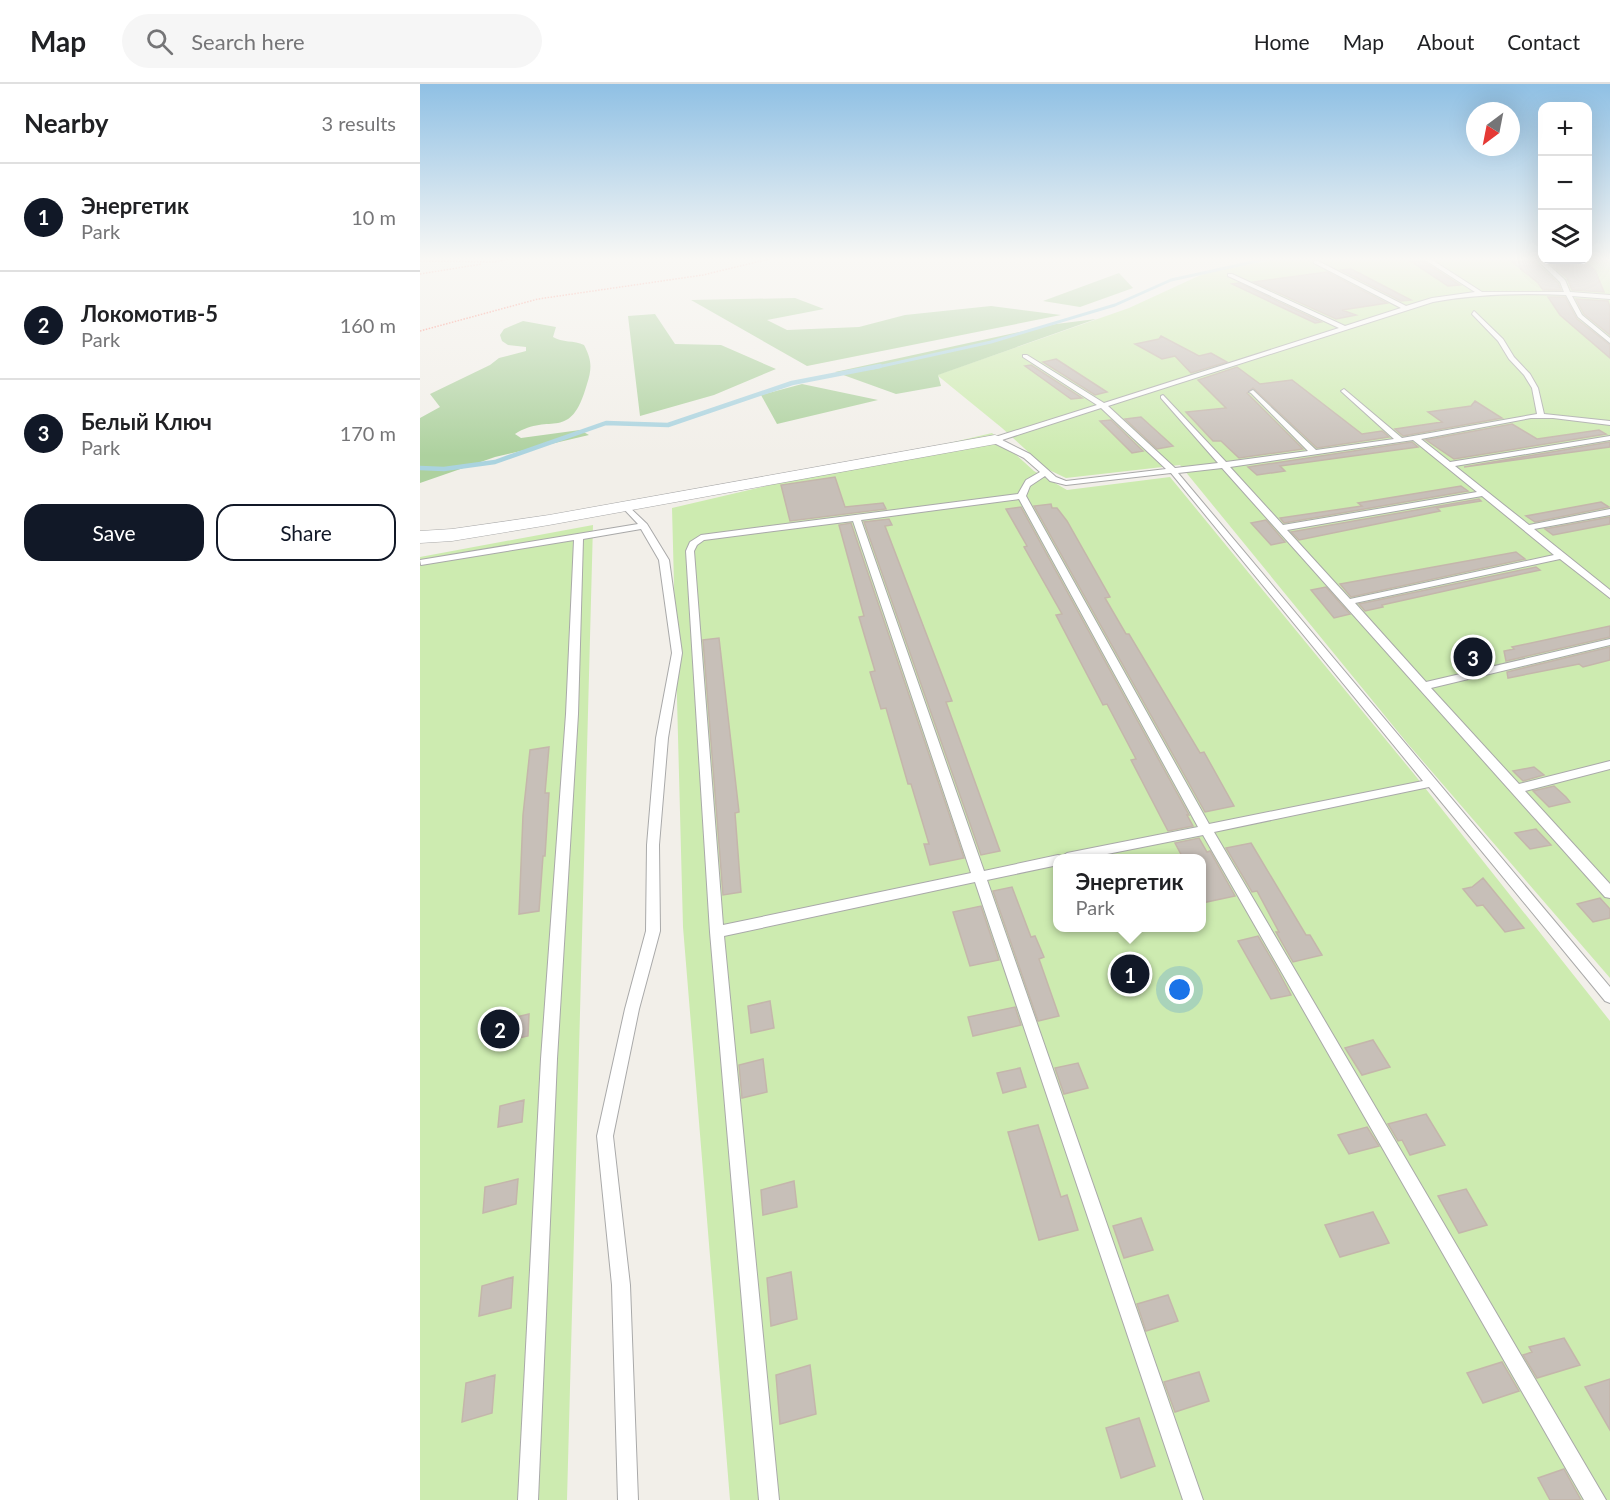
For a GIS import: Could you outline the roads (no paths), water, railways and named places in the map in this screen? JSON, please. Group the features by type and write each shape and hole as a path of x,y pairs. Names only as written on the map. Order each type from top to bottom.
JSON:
{"street":[{"path":"420,537 452,535 625,506 934,449 995,440"}],"lane":[{"path":"1337,324 1343,327"},
{"path":"995,440 1196,377 1353,324"},
{"path":"1485,324 1501,340 1511,358 1527,374 1535,388 1541,415"},
{"path":"1590,324 1610,341"},
{"path":"1025,356 1102,405 1172,470 1610,997"},
{"path":"1344,391 1399,439"},
{"path":"1253,392 1313,451"},
{"path":"1163,397 1610,893"},
{"path":"995,440 1027,456 1053,479 1066,483 1224,465 1415,438 1541,415 1610,423"},
{"path":"1415,438 1610,595"},
{"path":"1448,465 1610,438"},
{"path":"1044,473 1030,479 1023,487 1022,496 1176,778 1596,1500"},
{"path":"1281,528 1484,493"},
{"path":"769,1500 717,932 690,552 693,544 701,538 1022,496"},
{"path":"625,506 644,526 664,560 677,653 661,750 653,845 653,932 632,1009 605,1136 621,1285 628,1500"},
{"path":"1527,528 1610,512"},
{"path":"856,518 1193,1500"},
{"path":"420,563 644,526"},
{"path":"528,1500 549,1059 572,714 579,537"},
{"path":"1348,602 1561,556"},
{"path":"1424,686 1610,642"},
{"path":"1516,789 1610,765"},
{"path":"1087,854 1431,783"},
{"path":"717,932 1053,861"}],"waterway":[{"path":"873,368 991,342 1051,324"},
{"path":"420,468 444,469 495,462 606,423 668,425 792,383 880,366"}],"place":[{"name":"Белый Ключ","path":"1473,657"},
{"name":"Энергетик","path":"1130,974"},
{"name":"Локомотив-5","path":"500,1029"}]}
